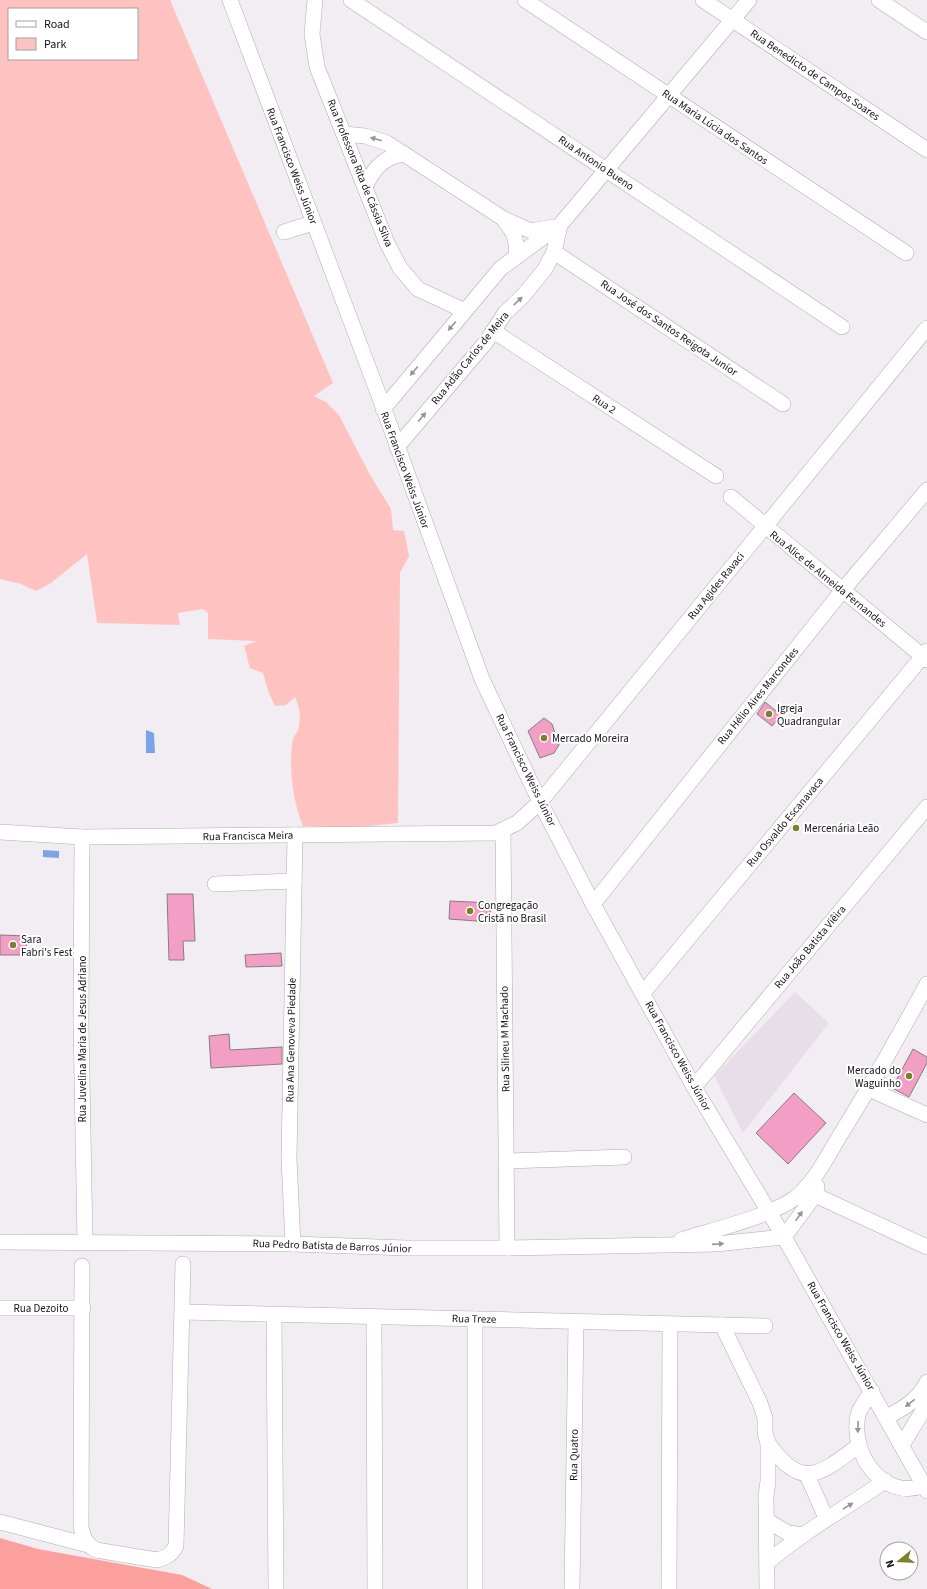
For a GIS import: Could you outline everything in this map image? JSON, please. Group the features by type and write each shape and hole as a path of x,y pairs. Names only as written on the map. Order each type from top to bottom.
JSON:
{"street":[{"name":"Rua Francisco Weiss Júnior","path":"230,0 482,679 540,802 593,904 694,1087 784,1238 872,1391 925,1489"},
{"name":"Rua Professora Rita de Cássia Silva","path":"315,0 312,18 314,51 317,67 390,249 409,279 418,289 465,311"},
{"name":"Rua Antonio Bueno","path":"351,0 842,327"},
{"name":"Rua Maria Lúcia dos Santos","path":"524,0 906,253"},
{"name":"Rua Benedicto de Campos Soares","path":"703,0 927,150"},
{"name":"Rua Adão Carlos de Meira","path":"383,409 502,268 560,225 749,0"},
{"path":"879,0 927,32"},
{"path":"344,134 365,136 387,142 504,219 531,231 543,230 560,225"},
{"path":"365,187 370,176 390,156 404,154"},
{"path":"504,219 514,231 516,239 516,257"},
{"path":"284,232 313,223"},
{"name":"Rua Adão Carlos de Meira","path":"397,447 493,331 505,313 523,296 544,269 554,252 560,225"},
{"name":"Rua José dos Santos Reigota Junior","path":"554,252 784,404"},
{"name":"Rua Agides Ravaci","path":"499,832 517,823 540,802 927,328"},
{"name":"Rua 2","path":"493,331 716,476"},
{"name":"Rua Hélio Aires Marcondes","path":"593,904 842,590 927,490"},
{"name":"Rua Alice de Almeida Fernandes","path":"731,497 842,590 926,656"},
{"name":"Rua Osvaldo Escanavaca","path":"643,993 926,656"},
{"name":"Rua João Batista Viêira","path":"694,1087 927,808"},
{"name":"Rua Francisca Meira","path":"0,832 82,837 499,832"},
{"name":"Rua Silineu M Machado","path":"499,832 507,1248"},
{"name":"Rua Ana Genoveva Piedade","path":"293,1244 289,1158 295,835"},
{"name":"Rua Juvelina Maria de Jesus Adriano","path":"82,837 81,1024 85,1242"},
{"path":"215,884 294,881"},
{"path":"784,1238 810,1191 822,1165 869,1089 927,984"},
{"path":"869,1089 927,1115"},
{"path":"506,1161 624,1156"},
{"path":"810,1191 927,1247"},
{"name":"Rua Pedro Batista de Barros Júnior","path":"665,1245 768,1211 810,1191"},
{"name":"Rua Pedro Batista de Barros Júnior","path":"0,1242 293,1244 406,1248 507,1248 716,1244 784,1238"},
{"path":"0,1522 88,1545 96,1550 157,1560 166,1558 172,1553 176,1546 183,1264"},
{"path":"82,1266 81,1527 88,1545"},
{"name":"Rua Dezoito","path":"0,1308 83,1308"},
{"name":"Rua Treze","path":"182,1312 765,1326"},
{"path":"274,1315 276,1589"},
{"path":"374,1317 375,1589"},
{"path":"475,1319 475,1589"},
{"name":"Rua Quatro","path":"572,1589 576,1322"},
{"path":"669,1589 670,1324"},
{"path":"722,1325 760,1403 765,1418 765,1433 768,1443 766,1520 768,1562 767,1589"},
{"path":"886,1417 910,1404 920,1395 927,1382"},
{"path":"872,1391 859,1414 857,1426 858,1446 866,1463 877,1476 894,1486 912,1490 925,1489"},
{"path":"902,1445 927,1404"},
{"path":"768,1443 783,1462 802,1474 826,1518"},
{"path":"768,1481 779,1476 802,1474 826,1468 858,1446"},
{"path":"768,1562 784,1548 826,1518 849,1506 885,1481"},
{"path":"766,1520 788,1533 804,1535"}],"shaded area":[{"path":"795,992 829,1023 743,1133 714,1076"},
{"path":"0,1538 38,1549 182,1575 212,1589 0,1589"}],"green space":[{"path":"0,0 170,0 333,383 314,396 326,402 339,415 370,475 391,509 393,530 404,531 409,556 400,573 398,823 351,828 303,826 294,796 291,764 292,742 299,726 299,709 295,697 286,705 275,706 263,673 250,668 244,646 257,641 208,639 208,613 203,609 178,613 180,625 97,623 87,554 51,583 36,591 21,584 0,579"}],"water":[{"path":"146,730 154,733 155,753 146,753"},
{"path":"43,850 59,851 59,858 43,857"}],"building":[{"name":"Igreja Quadrangular","path":"765,702 781,715 772,726 757,714"},
{"name":"Mercado Moreira","path":"544,718 552,724 559,745 554,753 540,758 528,731"},
{"path":"167,894 193,894 195,941 183,941 184,960 169,960"},
{"name":"Congregação Cristã no Brasil","path":"450,901 491,903 490,922 449,919"},
{"name":"Sara Fabri's Fest","path":"0,935 27,936 26,955 0,955"},
{"path":"281,953 282,966 246,967 245,955"},
{"path":"229,1034 230,1050 282,1047 282,1064 211,1068 209,1036"},
{"name":"Mercado do Waguinho","path":"913,1049 927,1057 927,1063 909,1097 892,1088"},
{"path":"794,1093 826,1123 788,1164 756,1133"}],"place":[{"name":"Igreja Quadrangular","path":"769,714"},
{"name":"Mercado Moreira","path":"544,738"},
{"name":"Mercenária Leão","path":"796,828"},
{"name":"Congregação Cristã no Brasil","path":"470,911"},
{"name":"Sara Fabri's Fest","path":"13,945"},
{"name":"Mercado do Waguinho","path":"909,1076"}]}
